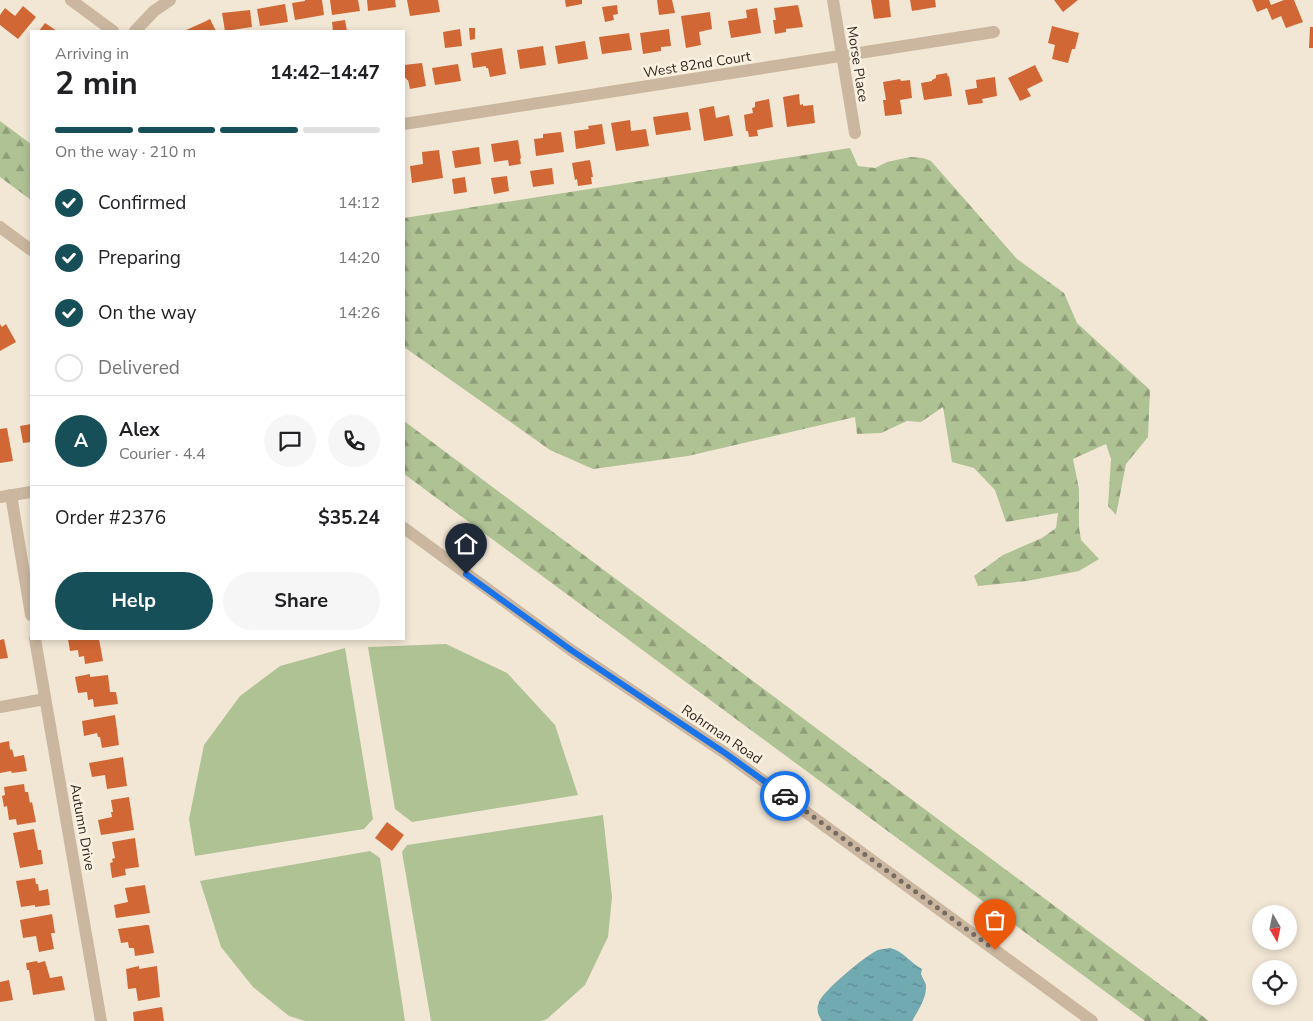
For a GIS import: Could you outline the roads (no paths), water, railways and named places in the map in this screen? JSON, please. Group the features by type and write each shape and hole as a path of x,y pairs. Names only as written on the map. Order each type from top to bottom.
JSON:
{"street":[{"path":"71,0 112,30"},
{"path":"136,30 154,11 170,0"},
{"name":"Morse Place","path":"833,0 855,133"},
{"name":"West 82nd Court","path":"405,124 994,32"},
{"path":"0,227 30,249"},
{"path":"30,492 5,496 30,610"},
{"name":"Rohrman Road","path":"405,529 571,650 725,753 1092,1021"},
{"name":"Autumn Drive","path":"35,640 101,1021"},
{"path":"0,707 45,698"}],"water":[{"path":"890,948 899,952 922,969 921,974 926,990 922,1004 912,1021 822,1021 819,1017 818,1005 828,990 872,953"}]}
